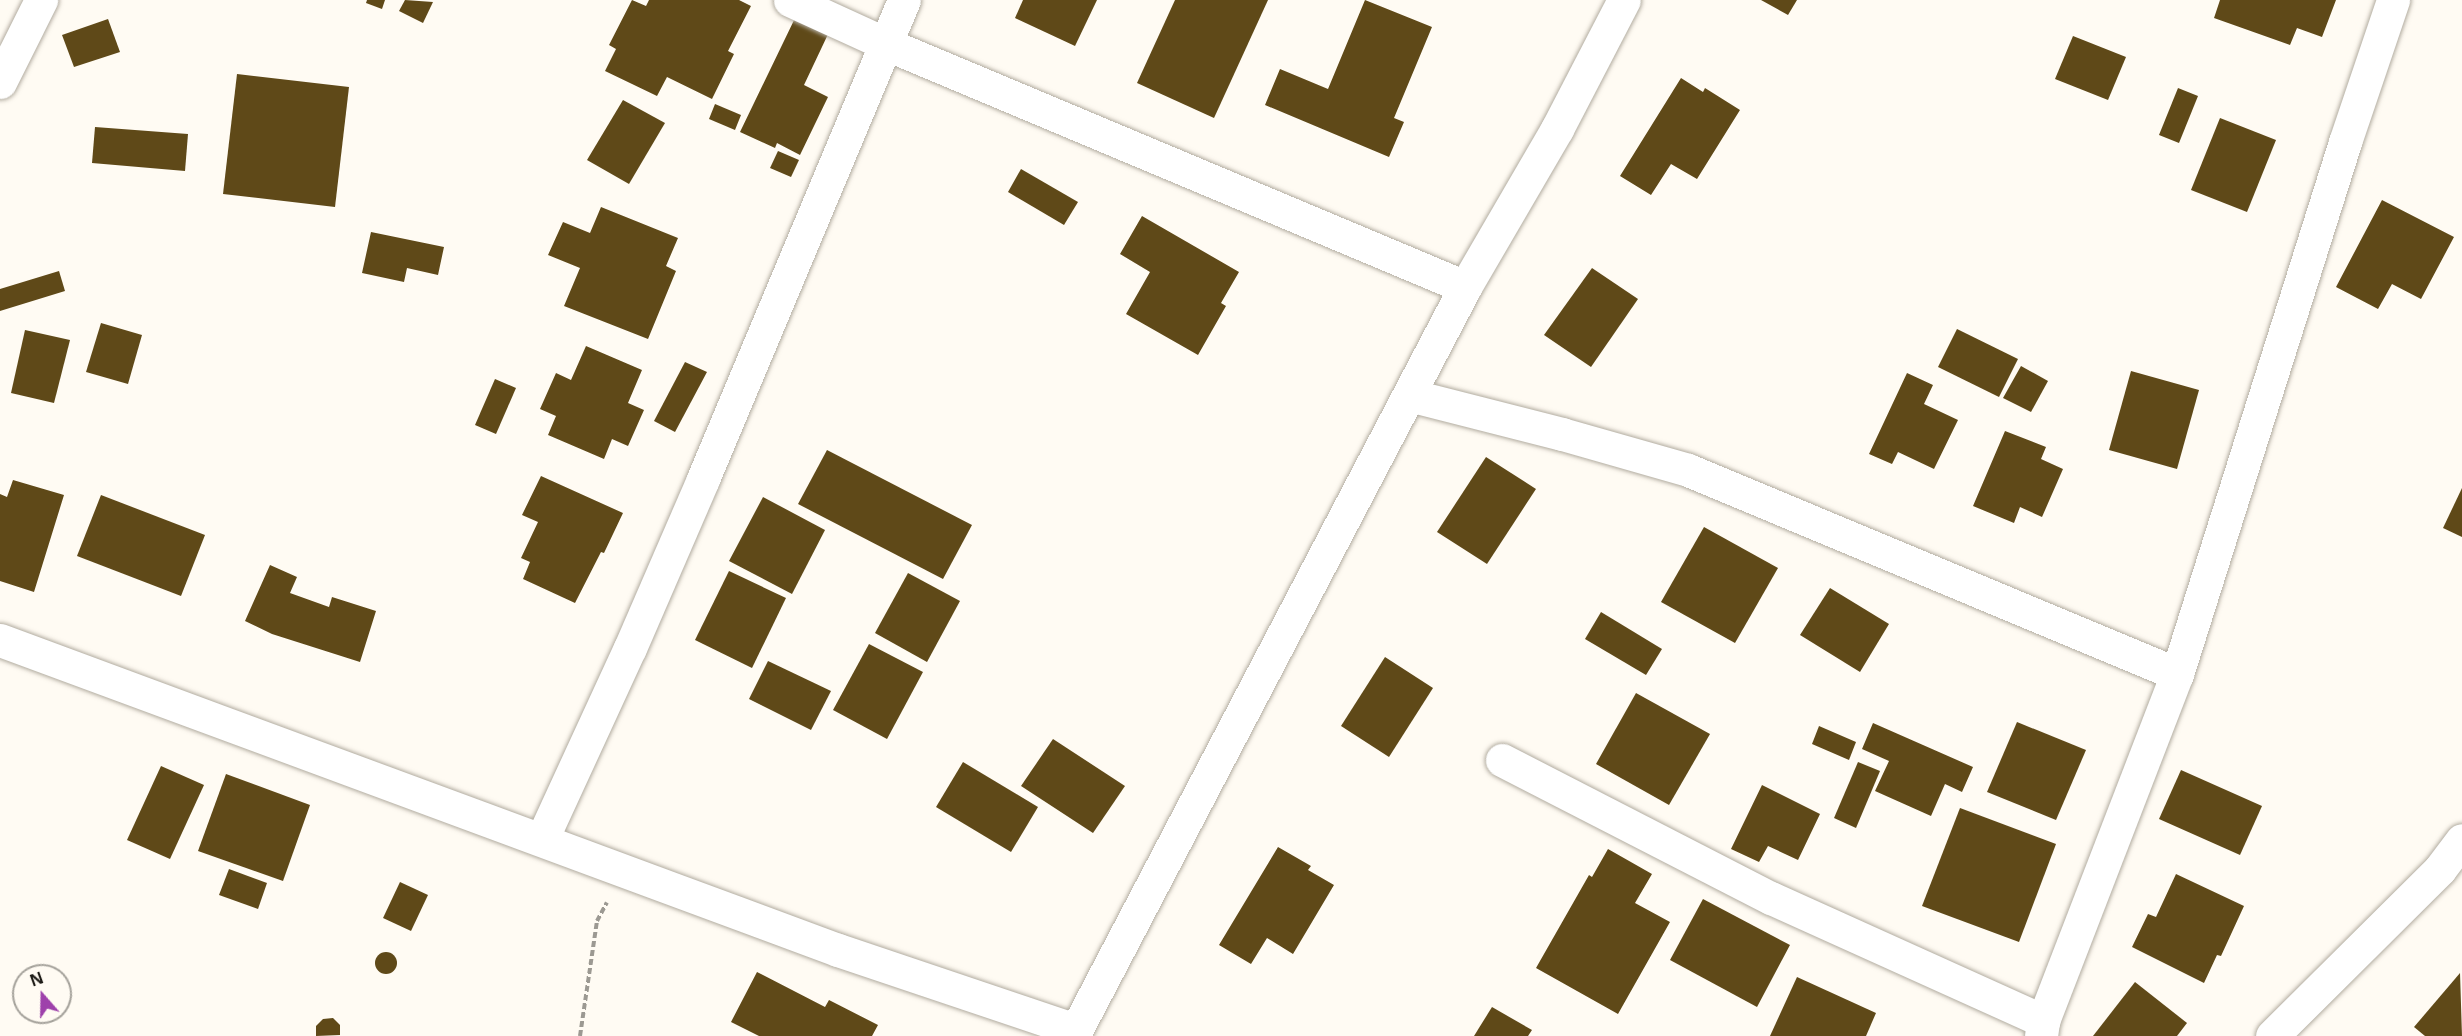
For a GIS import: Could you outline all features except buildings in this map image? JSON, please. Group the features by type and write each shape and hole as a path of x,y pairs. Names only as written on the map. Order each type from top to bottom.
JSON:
{"street":[{"path":"0,82 41,0"},
{"path":"790,0 885,43 1465,287"},
{"path":"542,839 630,648 904,0"},
{"path":"0,640 542,839 838,951 1074,1033 1465,287 1557,129 1624,0"},
{"path":"1502,760 1771,898 2042,1029 2177,674 2345,142 2393,0"},
{"path":"1409,395 1562,434 1688,470 2177,674"},
{"path":"2272,1036 2440,869 2462,840"}],"path":[{"path":"580,1036 597,921 622,871"}]}
